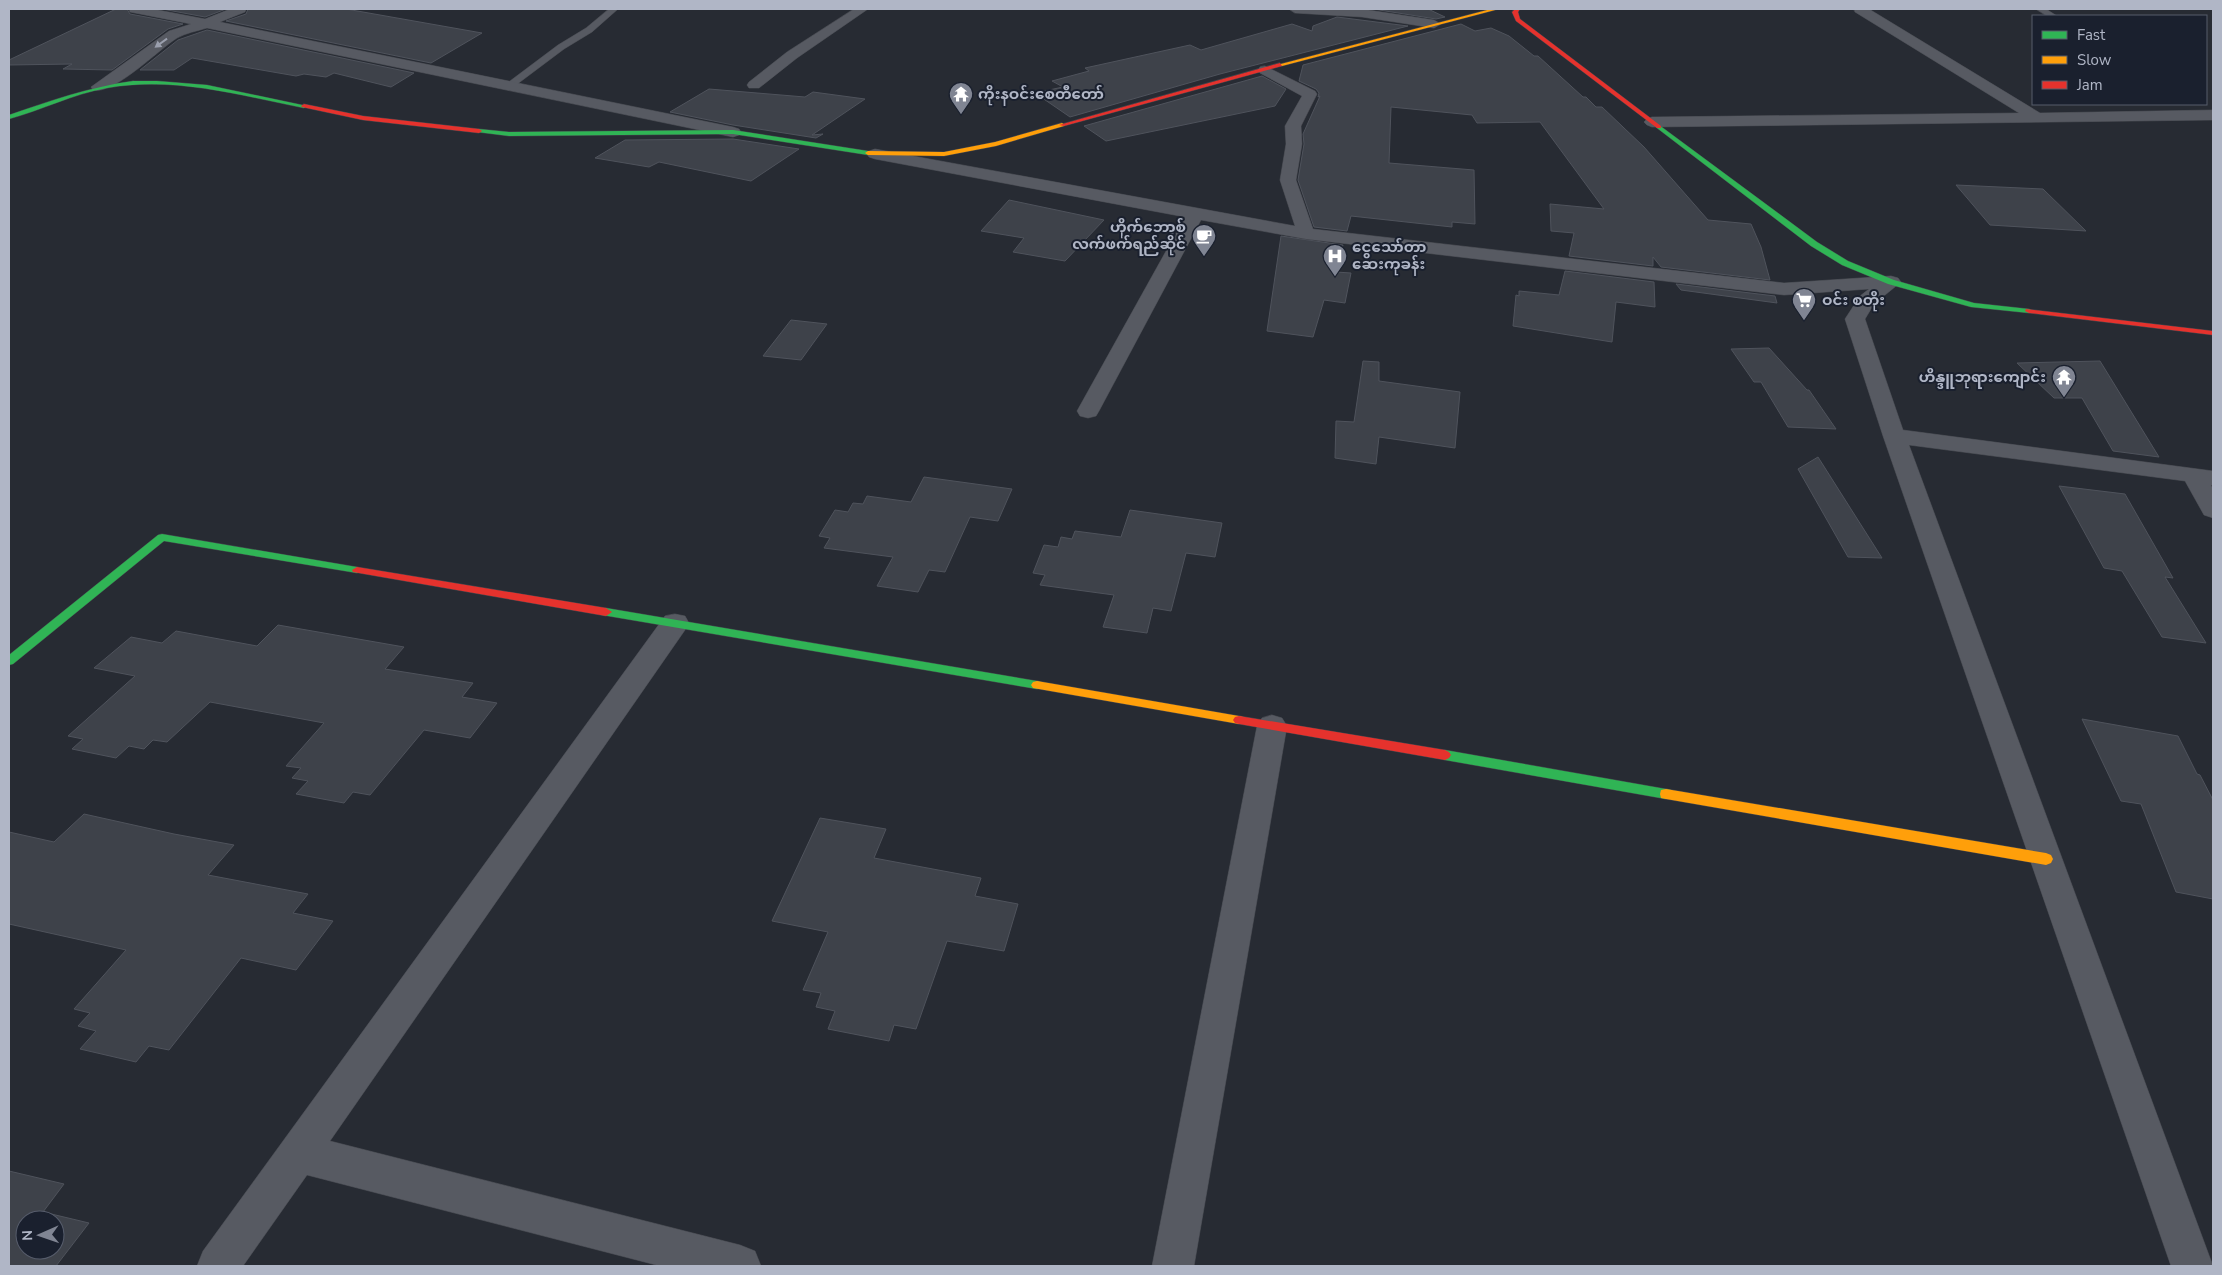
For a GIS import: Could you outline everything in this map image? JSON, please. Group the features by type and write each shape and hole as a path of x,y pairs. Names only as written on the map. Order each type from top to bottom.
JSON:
{"main road":[{"path":"9,117 98,87 139,83 190,84 363,118 509,134 733,132 875,154 944,154 996,144 1434,24 1496,9"},
{"path":"1517,9 1518,20 1814,244 1845,263 1891,282 1974,306 2213,334"},
{"path":"9,661 162,537 675,623 2046,860"}],"street":[{"path":"135,9 733,132"},
{"path":"98,87 115,78 174,34 205,24 240,9"},
{"path":"754,85 792,55 862,9"},
{"path":"1295,9 1362,13 1434,24"},
{"path":"1860,9 2038,118"},
{"path":"1265,70 1310,94 1293,126 1294,144 1288,180 1306,234"},
{"path":"1652,122 2213,115"},
{"path":"875,154 1306,234 1784,289 1891,282"},
{"path":"1088,411 1196,215"},
{"path":"1891,282 1867,300 1855,319 1894,436 2192,1266"},
{"path":"1894,436 2203,477 2213,510"},
{"path":"218,1266 675,623"},
{"path":"1173,1266 1272,726"},
{"path":"299,1153 740,1266"}],"lane":[{"path":"509,86 561,47 589,30 614,9"},
{"path":"2040,9 2051,15"}],"building":[{"path":"116,9 127,9 130,14 183,24 168,29 112,70 63,69 72,64 9,65 9,60"},
{"path":"162,9 226,9 205,17"},
{"path":"248,9 346,9 482,33 431,63 226,21 246,14"},
{"path":"1373,9 1428,9 1445,17 1436,19"},
{"path":"1337,17 1408,26 1220,74 1070,117 1035,93 1063,87 1052,81 1089,71 1085,68 1190,45 1201,50 1292,24 1312,31 1313,26"},
{"path":"1461,24 1475,31 1491,28 1509,36 1534,56 1538,56 1583,97 1586,97 1596,107 1602,107 1644,147 1708,220 1751,224 1761,247 1770,280 1661,267 1653,257 1653,266 1569,256 1574,233 1551,231 1550,204 1604,209 1540,122 1477,123 1472,115 1391,107 1389,163 1474,170 1475,224 1452,222 1452,227 1351,216 1347,231 1314,227 1298,180 1304,144 1303,134 1320,96 1318,97 1319,93 1316,89 1299,81 1303,65"},
{"path":"207,30 414,73 391,87 334,73 326,77 304,74 296,76 192,58 174,70 140,70 178,40"},
{"path":"1262,76 1286,89 1275,106 1106,141 1084,126"},
{"path":"709,89 805,97 813,92 865,99 812,135 823,134 816,138 733,125 670,112"},
{"path":"733,139 799,149 751,181 659,162 649,167 595,158 625,140"},
{"path":"1956,185 2043,189 2086,231 1990,225"},
{"path":"1009,200 1104,220 1065,261 1013,252 1024,238 981,231"},
{"path":"1281,236 1343,245 1336,272 1351,273 1345,303 1324,300 1313,337 1267,331"},
{"path":"1565,271 1654,282 1655,307 1616,302 1612,342 1513,326 1516,295 1519,296 1519,291 1559,295"},
{"path":"1676,284 1775,296 1777,303 1681,290"},
{"path":"791,320 827,324 801,360 763,356"},
{"path":"1769,348 1809,390 1836,429 1788,427 1761,382 1754,382 1731,349"},
{"path":"1363,361 1379,362 1379,381 1460,392 1455,448 1379,437 1376,464 1335,458 1336,421 1354,422"},
{"path":"2100,361 2159,457 2113,451 2082,398 2054,398 2017,363"},
{"path":"1818,457 1882,558 1848,557 1798,469"},
{"path":"924,477 1012,489 998,521 970,517 945,572 929,570 918,592 877,586 893,557 824,548 830,538 819,536 835,510 848,512 853,503 863,504 867,496 911,502"},
{"path":"2059,486 2125,494 2173,578 2165,577 2206,643 2162,637 2122,571 2104,568"},
{"path":"1130,510 1222,523 1215,557 1186,553 1171,611 1153,608 1147,633 1103,627 1114,595 1040,585 1045,575 1033,573 1044,545 1058,547 1061,537 1072,539 1075,531 1121,537"},
{"path":"278,625 404,647 385,669 473,683 462,697 497,703 470,738 424,730 370,795 353,792 344,803 296,794 308,781 292,778 301,768 286,766 324,723 210,702 167,742 153,740 144,749 129,746 116,758 72,749 83,739 68,736 135,676 94,668 131,637 162,643 176,631 257,646"},
{"path":"2082,719 2178,736 2197,774 2200,775 2213,800 2213,899 2176,892 2141,804 2121,801"},
{"path":"84,814 234,845 208,875 308,894 293,913 333,921 296,970 241,958 169,1050 149,1046 136,1062 80,1049 96,1031 78,1026 90,1013 74,1009 126,950 9,924 9,832 54,842"},
{"path":"820,818 886,829 874,858 981,878 975,896 1018,904 1004,951 947,941 916,1029 894,1025 889,1041 828,1029 835,1011 816,1007 821,993 803,990 828,932 772,921"},
{"path":"9,1171 64,1184 44,1210 15,1210 15,1260 61,1260 56,1266 9,1266"},
{"path":"65,1217 89,1223 65,1254"}],"traffic: fast":[{"path":"9,117 83,92 108,86 157,82 207,87 304,106"},
{"path":"1659,127 1814,244 1845,263 1891,282 1974,305 2029,311"},
{"path":"479,131 509,134 733,132 868,153"},
{"path":"9,661 162,537 357,570"},
{"path":"606,612 1037,685"},
{"path":"1445,755 1666,794"}],"traffic: slow":[{"path":"1280,65 1496,9"},
{"path":"868,153 944,154 996,144 1062,125"},
{"path":"1037,685 1239,720"},
{"path":"1666,794 2046,859"}],"traffic: jam":[{"path":"1517,9 1515,12 1518,20 1659,127"},
{"path":"1062,125 1280,65"},
{"path":"304,106 363,118 479,131"},
{"path":"2029,311 2213,333"},
{"path":"357,570 606,612"},
{"path":"1239,720 1445,755"}],"place":[{"name":"ကိုးနဝင်းစေတီတော်","path":"961,115"},
{"name":"ဟိုက်ဘော့စ် လက်ဖက်ရည်ဆိုင်","path":"1204,257"},
{"name":"ငွေသော်တာ ဆေးကုခန်း","path":"1335,277"},
{"name":"ဝင်း စတိုး","path":"1804,321"},
{"name":"ဟိန္ဒူဘုရားကျောင်း","path":"2064,398"}]}
